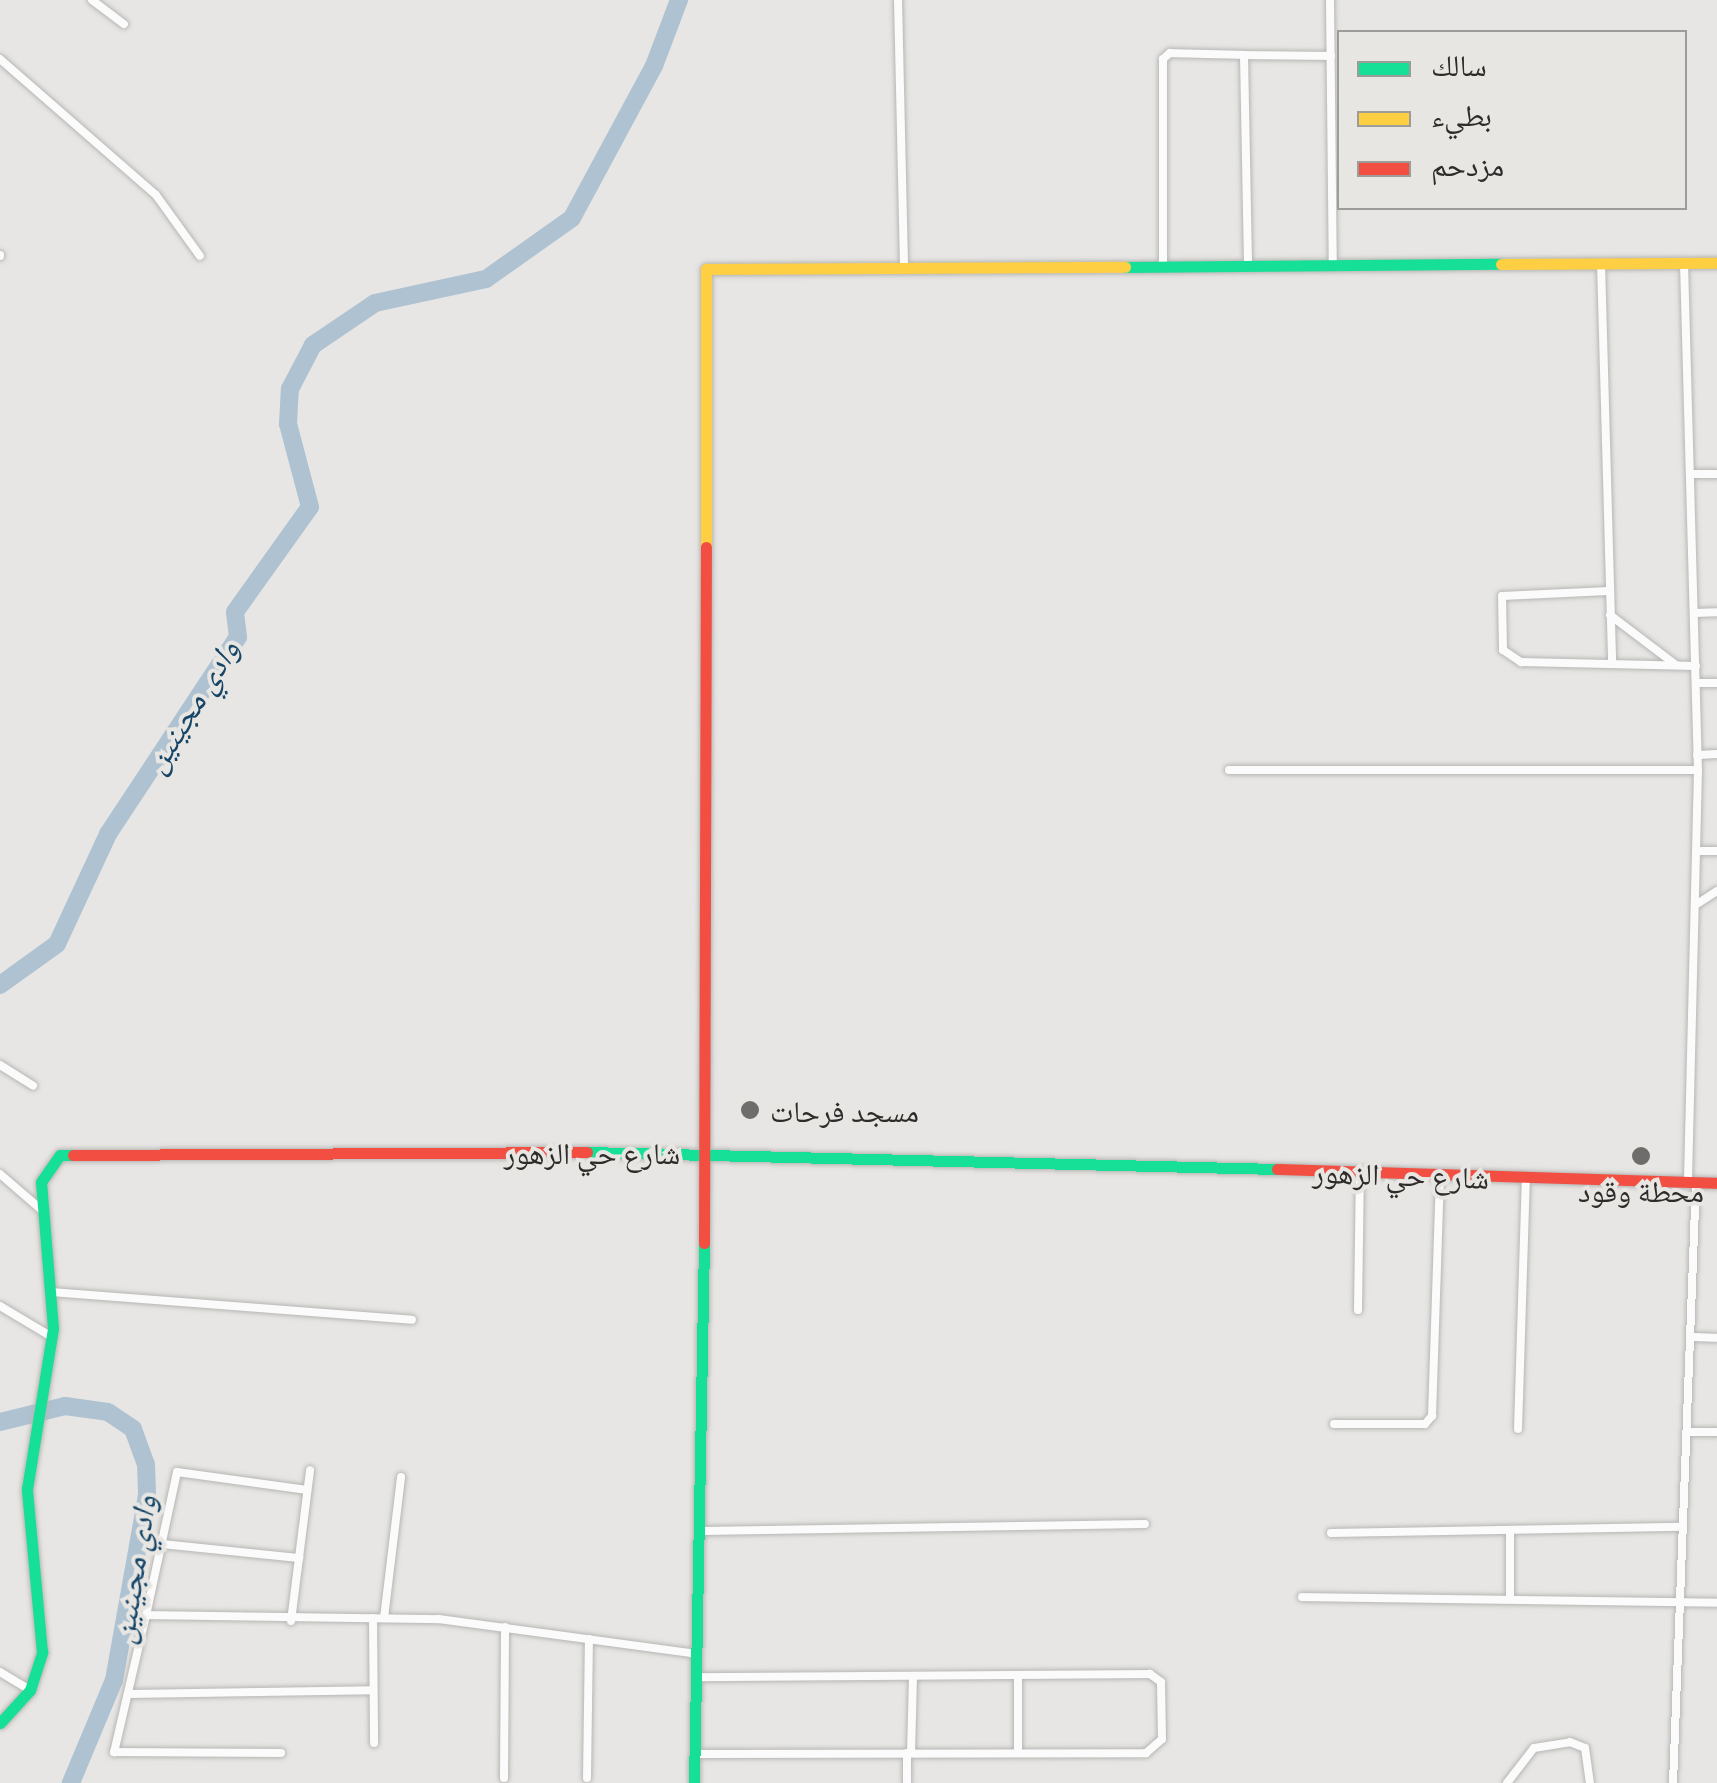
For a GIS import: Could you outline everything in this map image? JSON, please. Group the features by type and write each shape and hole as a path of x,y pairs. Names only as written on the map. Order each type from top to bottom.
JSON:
{"street":[{"path":"92,0 124,24"},
{"path":"898,0 904,266"},
{"path":"1330,0 1333,266"},
{"path":"1244,55 1248,265"},
{"path":"1163,266 1164,56 1331,56"},
{"path":"0,59 156,195 200,256"},
{"path":"1600,263 1612,662"},
{"path":"1673,1783 1692,1337 1698,770 1684,263"},
{"path":"694,1783 703,1531 706,270 1717,263"},
{"path":"1690,474 1717,474"},
{"path":"1608,590 1498,601 1503,650 1512,660 1696,666"},
{"path":"1694,612 1717,612"},
{"path":"1610,615 1676,665"},
{"path":"1697,683 1717,683"},
{"path":"1697,755 1717,754"},
{"path":"1229,770 1698,770"},
{"path":"1697,851 1717,851"},
{"path":"1696,904 1717,891"},
{"path":"0,1065 34,1086"},
{"name":"شارع حي الزهور","path":"30,1690 44,1614 27,1489 52,1337 44,1168 77,1153 706,1151 1717,1183"},
{"path":"1358,1310 1360,1173"},
{"path":"0,1174 44,1212"},
{"path":"1334,1424 1424,1424 1432,1416 1440,1175"},
{"path":"1518,1428 1526,1178"},
{"path":"51,1292 412,1320"},
{"path":"0,1306 52,1337"},
{"path":"1692,1337 1717,1338"},
{"path":"1688,1432 1717,1432"},
{"path":"291,1621 310,1470"},
{"path":"281,1754 118,1756 113,1738 129,1694 177,1472 307,1490"},
{"path":"384,1618 401,1476"},
{"path":"703,1531 1145,1524"},
{"path":"1331,1533 1683,1527"},
{"path":"1510,1530 1510,1599"},
{"path":"161,1544 298,1558"},
{"path":"1302,1598 1717,1603"},
{"path":"146,1615 291,1621 384,1618 506,1627 698,1654"},
{"path":"373,1618 374,1743"},
{"path":"504,1778 506,1627"},
{"path":"587,1778 589,1639"},
{"path":"0,1672 30,1690 0,1724"},
{"path":"694,1754 1146,1753 1162,1739 1158,1677 696,1678"},
{"path":"1018,1678 1018,1753"},
{"path":"908,1783 913,1679"},
{"path":"129,1694 373,1690"},
{"path":"1506,1783 1534,1748 1570,1742 1585,1748 1590,1783"}],"waterway":[{"name":"وادي مجينين","path":"0,985 57,944 108,834 238,637 235,612 310,507 288,424 290,389 313,345 375,303 486,279 572,218 654,66 679,0"},
{"name":"وادي مجينين","path":"0,1422 65,1406 108,1412 133,1429 146,1464 147,1495 114,1680 71,1783"}],"traffic: fast":[{"path":"1125,267 1501,264"},
{"path":"587,1152 1277,1169"},
{"path":"0,1723 30,1690 42,1652 27,1489 53,1328 41,1182 60,1155 73,1155"},
{"path":"694,1783 704,1243"}],"traffic: slow":[{"path":"1501,264 1717,263"},
{"path":"706,547 706,269 1125,267"}],"traffic: jam":[{"path":"704,1243 706,547"},
{"path":"73,1155 587,1152"},
{"path":"1277,1169 1717,1183"}],"place":[{"name":"مسجد فرحات","path":"750,1110"},
{"name":"محطة وقود","path":"1641,1156"}]}
